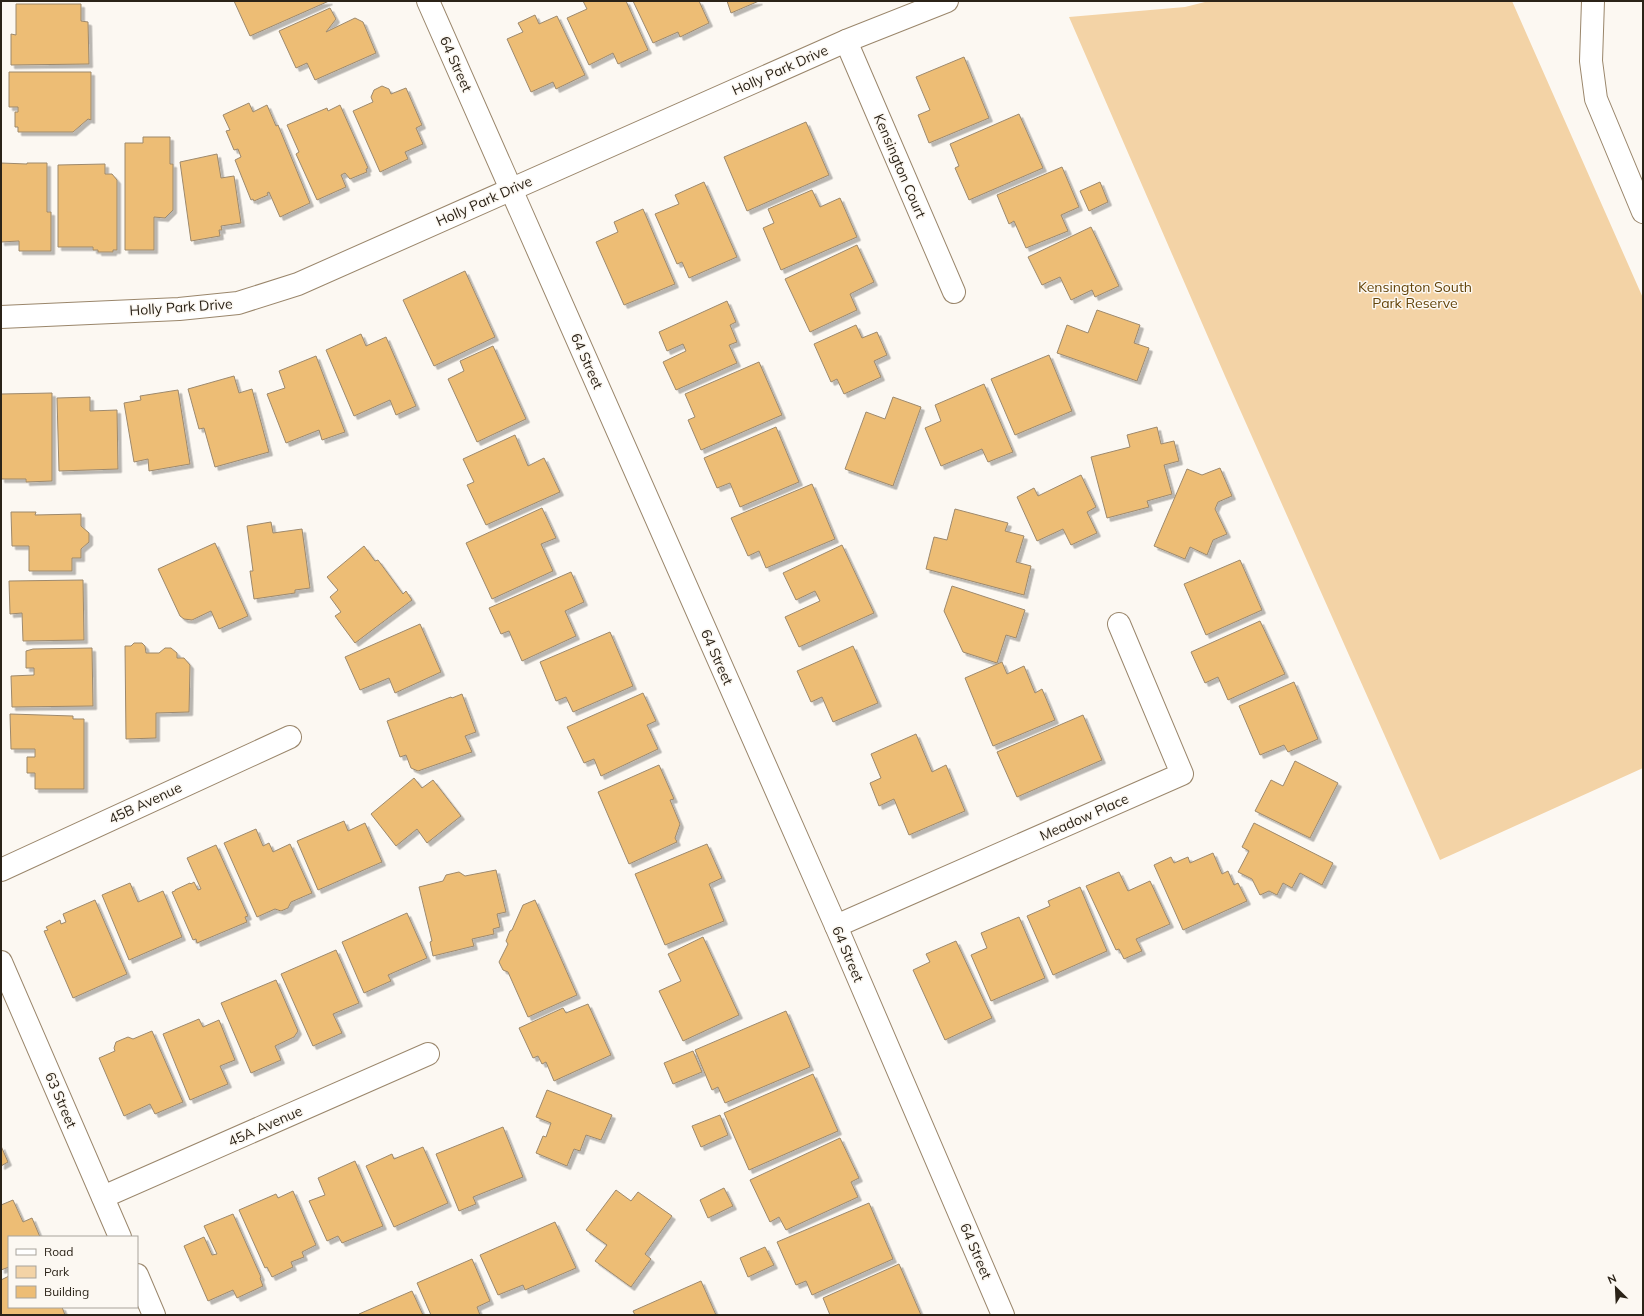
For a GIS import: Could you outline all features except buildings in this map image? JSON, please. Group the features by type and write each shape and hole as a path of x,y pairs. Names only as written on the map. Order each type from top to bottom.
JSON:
{"street":[{"name":"64 Street","path":"428,1 836,926 1004,1315"},
{"name":"Holly Park Drive","path":"1,316 179,309 238,303 298,284 846,41 947,1"},
{"path":"1593,1 1591,61 1596,99 1643,212"},
{"name":"Kensington Court","path":"846,41 954,292"},
{"name":"Meadow Place","path":"836,926 1182,774 1119,624"},
{"name":"45B Avenue","path":"1,870 290,737"},
{"name":"63 Street","path":"1,962 120,1236"},
{"name":"45A Avenue","path":"103,1197 428,1054"},
{"path":"138,1277 154,1315"}],"green space":[{"name":"Kensington South Park Reserve","path":"1209,1 1512,1 1643,298 1643,768 1440,860 1225,376 1069,17 1185,7"}]}
